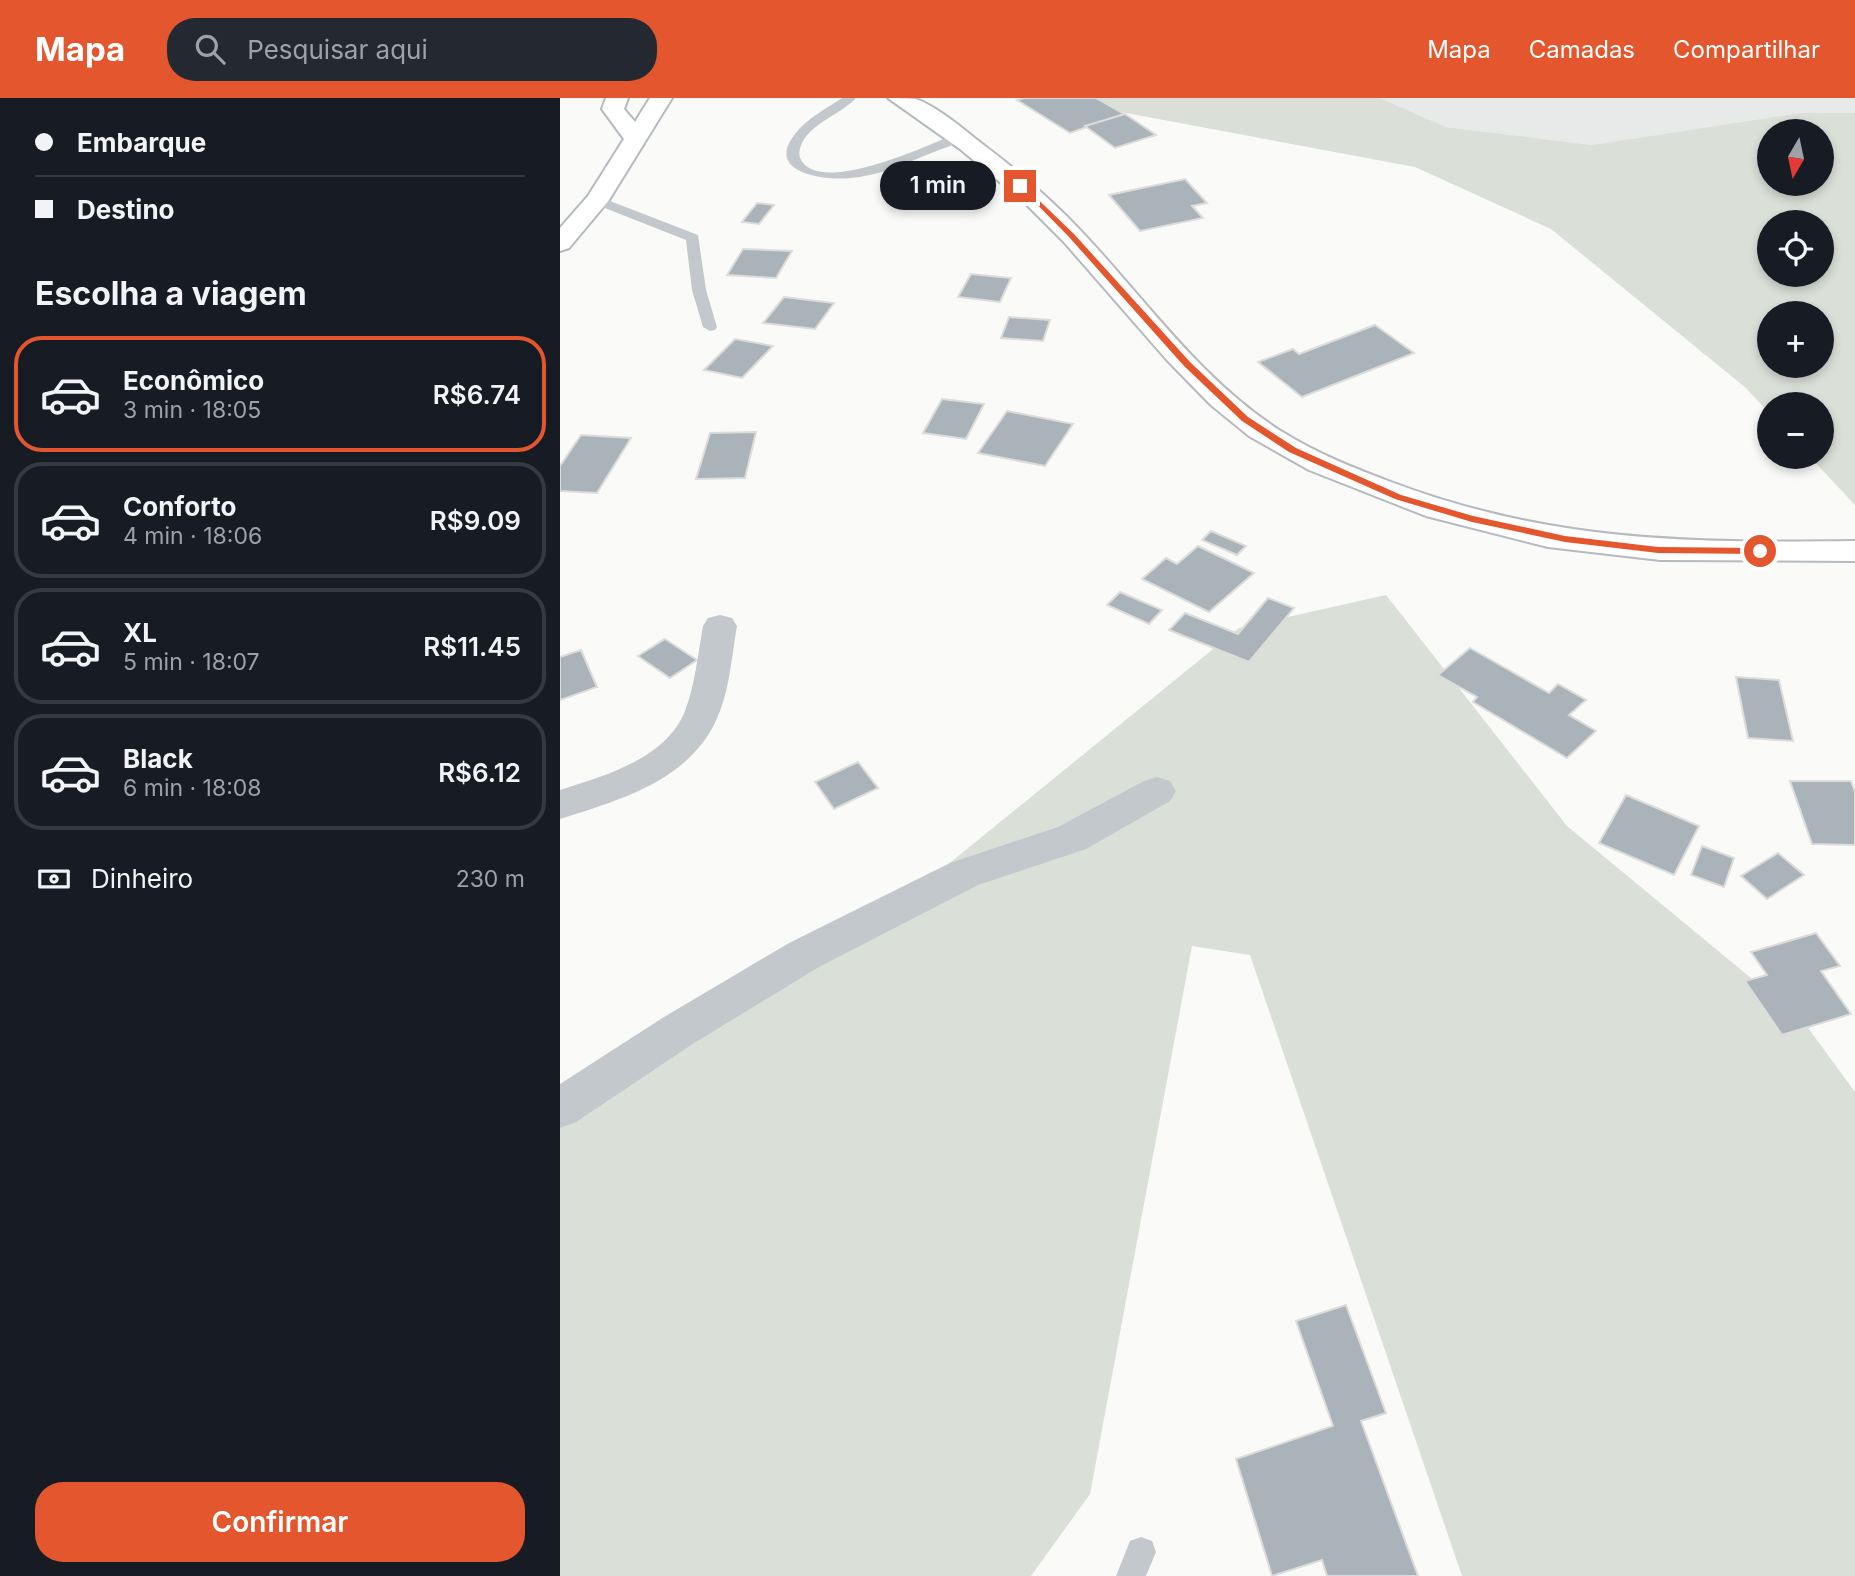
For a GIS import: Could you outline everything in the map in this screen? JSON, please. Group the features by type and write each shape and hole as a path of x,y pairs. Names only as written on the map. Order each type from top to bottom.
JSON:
{"main road":[{"path":"617,98 613,109 636,139"},
{"path":"899,98 988,159 1036,199 1187,364 1245,419 1293,450 1348,477 1398,497 1472,519 1565,539 1658,550 1855,551"},
{"path":"560,243 597,200 662,101"}],"street":[{"path":"560,805 622,783 671,757 691,735 702,712 720,625"},
{"path":"560,1108 679,1030 804,954 964,874 1072,838 1157,791"}],"lane":[{"path":"850,98 804,131 797,140 793,149 794,158 801,166 825,176 860,173 957,138"},
{"path":"597,200 693,238 699,290 710,327"}],"shaded area":[{"path":"1091,98 1380,98 1446,127 1592,145 1757,120 1757,196 1834,196 1834,119 1761,119 1800,113 1855,113 1855,505 1821,469 1834,469 1834,392 1757,392 1757,400 1746,388 1551,229 1415,167 1094,107"},
{"path":"1380,98 1855,98 1855,113 1800,113 1592,145 1446,127"},
{"path":"1386,595 1567,826 1803,1021 1855,1092 1855,1576 1462,1576 1250,955 1192,946 1090,1494 1031,1576 560,1576 560,1125 914,892 1239,628"}],"building":[{"path":"1096,98 1124,114 1070,133 1017,100"},
{"path":"1125,114 1156,135 1115,148 1085,126"},
{"path":"1185,179 1207,203 1192,206 1203,218 1140,231 1109,195"},
{"path":"757,203 774,205 759,224 742,222"},
{"path":"743,249 792,251 776,278 727,275"},
{"path":"971,274 1011,278 1000,302 958,297"},
{"path":"784,297 834,303 815,329 763,323"},
{"path":"1009,317 1050,320 1043,341 1001,338"},
{"path":"1375,325 1414,353 1302,397 1258,362 1293,349 1299,354"},
{"path":"735,339 773,346 742,378 704,370"},
{"path":"942,399 984,404 966,439 923,433"},
{"path":"1007,411 1073,424 1045,466 978,453"},
{"path":"756,432 745,478 696,479 710,433"},
{"path":"581,435 631,438 597,493 560,491 560,466"},
{"path":"1211,531 1246,546 1237,555 1202,540"},
{"path":"1198,546 1254,573 1209,612 1142,579 1166,558 1177,564"},
{"path":"1120,592 1162,610 1149,624 1107,605"},
{"path":"1268,598 1294,608 1249,662 1169,630 1185,613 1238,634"},
{"path":"665,639 697,660 670,678 638,656"},
{"path":"1470,648 1549,693 1558,684 1586,700 1569,715 1596,731 1567,758 1473,702 1477,697 1438,675"},
{"path":"581,650 597,687 560,700 560,657"},
{"path":"1736,677 1779,680 1793,741 1748,738"},
{"path":"858,762 878,788 834,809 815,782"},
{"path":"1790,781 1851,781 1855,792 1855,845 1812,844"},
{"path":"1626,795 1699,826 1674,875 1599,843"},
{"path":"1702,846 1734,858 1724,887 1691,875"},
{"path":"1778,853 1804,875 1767,899 1741,876"},
{"path":"1816,933 1840,966 1821,971 1851,1014 1782,1035 1745,981 1767,975 1751,952"},
{"path":"1346,1305 1386,1413 1361,1421 1418,1576 1327,1576 1322,1560 1272,1576 1236,1459 1333,1426 1296,1321"}],"route":[{"path":"1020,186 1072,236 1187,364 1245,419 1293,450 1348,477 1398,497 1472,519 1565,539 1658,550 1760,551"}]}
